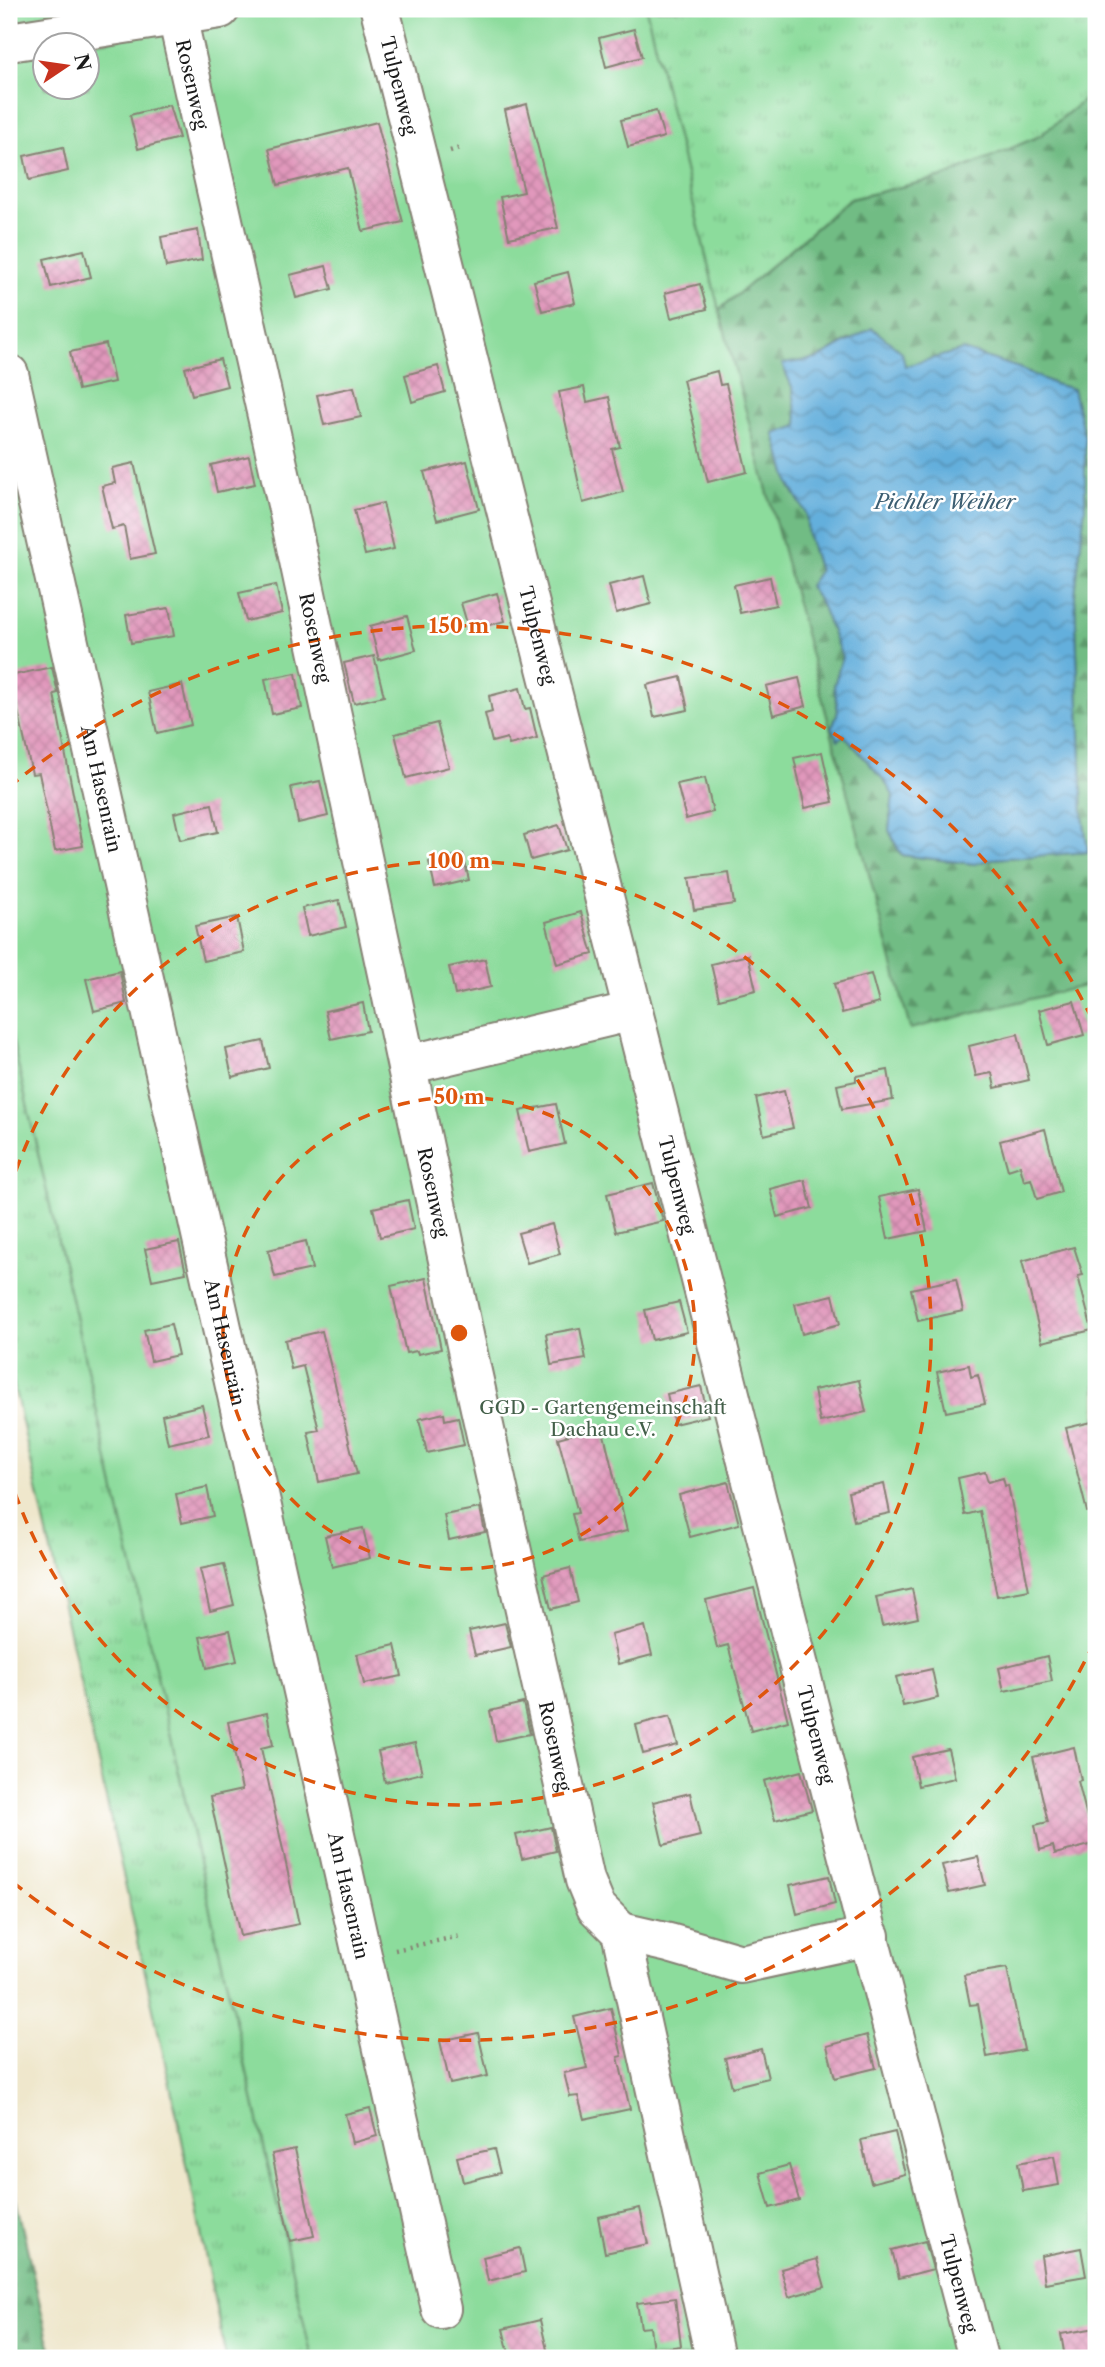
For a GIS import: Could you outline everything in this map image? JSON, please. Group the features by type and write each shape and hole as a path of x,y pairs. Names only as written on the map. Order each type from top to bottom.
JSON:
{"street":[{"path":"9,42 220,9"},
{"name":"Tulpenweg","path":"380,9 771,1559 978,2358"},
{"name":"Rosenweg","path":"177,16 288,509 468,1354 585,1880 596,1907 621,1932"},
{"name":"Am Hasenrain","path":"9,374 441,2309"},
{"path":"407,1065 634,1011"},
{"path":"715,2358 621,1932 741,1964 870,1936"}],"path":[{"path":"361,1957 460,1936"}],"green space":[{"path":"9,9 102,9 9,23"},
{"name":"GGD - Gartengemeinschaft Dachau e.V.","path":"281,9 646,9 719,310 910,1029 1096,983 1096,2358 312,2358 9,1025 9,59 32,55 32,102 102,102 102,41"},
{"path":"646,9 1096,9 1096,90 1040,136 943,177 850,199 719,310"},
{"path":"1096,90 1096,983 910,1029 719,310 850,199 943,177 1040,136","holes":["850,339 905,367 963,350 1073,389 1085,439 1085,507 1075,595 1083,816 1088,852 992,859 974,864 901,855 889,830 893,795 884,780 844,735 838,739 832,728 838,711 834,686 842,657 821,604 809,586 819,571 808,536 806,513 789,484 775,435 798,426 793,389 782,364 817,359"]},
{"path":"9,1025 312,2358 226,2358 178,2120 9,1364"},
{"path":"9,2169 47,2335 54,2358 9,2358"}],"water":[{"name":"Pichler Weiher","path":"872,328 902,352 905,366 963,350 1073,389 1085,439 1085,507 1075,595 1083,816 1088,852 992,859 975,864 901,855 889,830 893,795 884,780 844,735 838,740 832,728 838,711 834,686 842,657 821,604 809,586 819,571 808,536 806,513 789,484 775,434 798,426 793,389 782,364 817,359"}],"building":[{"path":"634,29 642,57 606,67 599,38"},
{"path":"527,104 558,228 509,238 500,197 524,192 505,110"},
{"path":"169,105 179,138 138,149 130,115"},
{"path":"656,111 664,137 628,147 621,120"},
{"path":"377,122 403,222 363,231 348,168 278,185 269,149"},
{"path":"63,147 68,171 29,180 24,156"},
{"path":"198,230 202,260 166,267 161,237"},
{"path":"84,250 91,277 51,287 44,259"},
{"path":"326,266 332,289 296,298 290,275"},
{"path":"568,272 575,303 542,311 534,281"},
{"path":"700,284 707,309 671,318 665,293"},
{"path":"106,344 114,382 78,390 70,352"},
{"path":"220,359 227,386 192,395 185,368"},
{"path":"438,366 445,392 412,402 405,375"},
{"path":"717,371 720,385 726,384 747,472 708,482 683,380"},
{"path":"354,387 361,417 324,425 317,395"},
{"path":"584,387 587,402 609,397 620,447 612,449 623,492 583,503 559,392"},
{"path":"249,456 255,484 217,492 211,465"},
{"path":"467,461 479,509 437,520 424,472"},
{"path":"134,463 155,554 130,559 124,526 112,529 102,486 115,483 112,468"},
{"path":"383,503 394,549 365,555 354,510"},
{"path":"644,576 651,604 616,613 609,585"},
{"path":"770,577 776,605 740,613 734,585"},
{"path":"276,585 282,613 246,621 239,593"},
{"path":"497,593 505,621 469,630 461,603"},
{"path":"169,608 174,636 131,643 126,615"},
{"path":"407,616 416,650 379,660 370,626"},
{"path":"374,656 384,696 354,703 344,663"},
{"path":"52,667 58,693 54,694 83,846 55,851 39,773 32,774 16,702 9,704 9,676"},
{"path":"296,673 302,708 272,714 265,679"},
{"path":"681,677 688,710 654,717 647,685"},
{"path":"799,678 806,706 773,715 766,686"},
{"path":"182,684 191,725 157,733 148,692"},
{"path":"520,688 525,709 530,708 537,738 509,745 507,738 492,742 485,714 492,712 489,696"},
{"path":"437,723 449,767 406,778 395,734"},
{"path":"822,752 833,802 805,808 794,758"},
{"path":"705,778 713,812 686,819 677,784"},
{"path":"320,781 328,816 298,823 291,787"},
{"path":"212,804 218,832 180,840 174,813"},
{"path":"559,825 567,850 531,860 524,835"},
{"path":"463,854 469,880 435,888 429,862"},
{"path":"729,873 734,904 694,910 689,878"},
{"path":"339,900 346,927 308,936 302,908"},
{"path":"581,912 593,954 557,964 546,922"},
{"path":"237,917 244,952 203,961 195,926"},
{"path":"748,955 756,990 719,999 711,964"},
{"path":"485,959 491,987 455,995 449,967"},
{"path":"120,971 126,1003 94,1011 86,979"},
{"path":"871,974 879,1003 842,1013 834,984"},
{"path":"1074,1001 1084,1035 1048,1045 1039,1010"},
{"path":"363,1003 368,1031 331,1039 325,1011"},
{"path":"1018,1034 1029,1080 995,1088 992,1073 976,1076 969,1046"},
{"path":"263,1041 269,1068 232,1077 226,1049"},
{"path":"888,1070 893,1100 842,1109 837,1085 856,1081 856,1076"},
{"path":"784,1091 793,1128 764,1135 756,1098"},
{"path":"556,1104 565,1144 529,1152 520,1111"},
{"path":"1045,1129 1061,1192 1037,1199 1031,1179 1024,1181 1020,1166 1008,1170 1000,1141"},
{"path":"805,1180 812,1208 777,1217 770,1189"},
{"path":"653,1183 663,1221 616,1232 607,1194"},
{"path":"918,1189 927,1231 888,1239 879,1197"},
{"path":"408,1200 414,1229 380,1237 373,1208"},
{"path":"552,1224 560,1254 527,1263 518,1233"},
{"path":"306,1241 312,1269 275,1277 268,1250"},
{"path":"179,1242 186,1273 152,1280 145,1249"},
{"path":"1074,1247 1083,1275 1078,1276 1092,1330 1042,1342 1022,1261"},
{"path":"426,1278 441,1349 418,1354 417,1351 406,1353 391,1286"},
{"path":"956,1279 963,1311 918,1321 911,1289"},
{"path":"833,1295 840,1324 802,1334 795,1304"},
{"path":"679,1302 687,1332 652,1340 645,1310"},
{"path":"171,1324 178,1355 151,1361 144,1330"},
{"path":"580,1328 586,1359 551,1365 546,1334"},
{"path":"322,1331 357,1474 319,1482 308,1432 319,1430 303,1366 291,1369 285,1340"},
{"path":"969,1365 971,1377 978,1375 985,1404 946,1412 937,1372"},
{"path":"859,1380 866,1412 820,1422 814,1390"},
{"path":"701,1386 708,1416 674,1424 667,1394"},
{"path":"202,1405 209,1435 168,1444 162,1415"},
{"path":"444,1413 445,1420 458,1417 464,1445 427,1453 419,1419"},
{"path":"1096,1421 1096,1511 1087,1512 1066,1428"},
{"path":"602,1426 627,1531 579,1542 572,1514 578,1513 558,1438"},
{"path":"985,1472 988,1482 1003,1478 1005,1486 1008,1485 1029,1590 997,1596 980,1511 965,1515 958,1478"},
{"path":"728,1482 739,1524 690,1537 679,1495"},
{"path":"884,1484 890,1513 854,1521 848,1492"},
{"path":"207,1487 213,1516 182,1523 176,1494"},
{"path":"480,1508 485,1532 449,1540 444,1515"},
{"path":"363,1528 370,1558 332,1567 325,1536"},
{"path":"224,1564 234,1605 210,1611 200,1569"},
{"path":"570,1568 578,1602 551,1609 543,1575"},
{"path":"754,1588 788,1721 751,1731 728,1645 717,1648 706,1600"},
{"path":"912,1589 918,1618 882,1626 876,1597"},
{"path":"505,1623 511,1647 475,1655 469,1631"},
{"path":"645,1626 652,1655 618,1664 611,1635"},
{"path":"230,1630 237,1661 207,1668 200,1637"},
{"path":"395,1645 402,1676 364,1684 357,1654"},
{"path":"1047,1656 1052,1681 1004,1691 999,1668"},
{"path":"932,1669 938,1698 903,1706 896,1677"},
{"path":"523,1703 530,1734 496,1741 490,1711"},
{"path":"267,1713 273,1745 261,1748 299,1924 240,1936 210,1797 242,1790 228,1722"},
{"path":"670,1716 678,1745 643,1754 636,1725"},
{"path":"415,1743 422,1773 385,1782 378,1751"},
{"path":"1074,1747 1081,1780 1078,1781 1094,1844 1055,1854 1053,1846 1040,1850 1035,1825 1048,1822 1033,1757"},
{"path":"948,1749 955,1778 918,1786 912,1757"},
{"path":"801,1771 812,1810 775,1820 764,1781"},
{"path":"690,1793 700,1836 663,1845 653,1802"},
{"path":"551,1827 556,1851 522,1859 516,1835"},
{"path":"978,1857 985,1885 949,1893 942,1865"},
{"path":"829,1876 835,1904 797,1914 790,1885"},
{"path":"1007,1968 1024,2050 987,2057 978,2004 970,2005 964,1975"},
{"path":"611,2008 622,2056 618,2057 630,2109 584,2119 578,2096 570,2097 564,2073 587,2068 574,2017"},
{"path":"478,2033 488,2076 450,2084 440,2041"},
{"path":"867,2035 876,2068 835,2078 827,2046"},
{"path":"761,2049 768,2078 732,2087 725,2058"},
{"path":"370,2108 377,2136 352,2143 345,2114"},
{"path":"895,2132 905,2174 871,2183 861,2140"},
{"path":"295,2149 314,2236 290,2241 272,2154"},
{"path":"494,2149 500,2173 463,2182 457,2157"},
{"path":"1054,2156 1059,2185 1023,2191 1018,2163"},
{"path":"789,2165 799,2200 770,2208 760,2173"},
{"path":"640,2208 648,2244 605,2253 598,2217"},
{"path":"925,2241 933,2269 899,2278 892,2250"},
{"path":"520,2248 525,2272 488,2281 483,2257"},
{"path":"1081,2248 1086,2276 1045,2283 1041,2256"},
{"path":"817,2259 825,2287 789,2297 781,2269"},
{"path":"675,2298 681,2346 653,2350 650,2327 641,2328 637,2303"},
{"path":"540,2320 549,2358 510,2358 503,2329"},
{"path":"1096,2328 1096,2354 1065,2358 1061,2334"}]}
